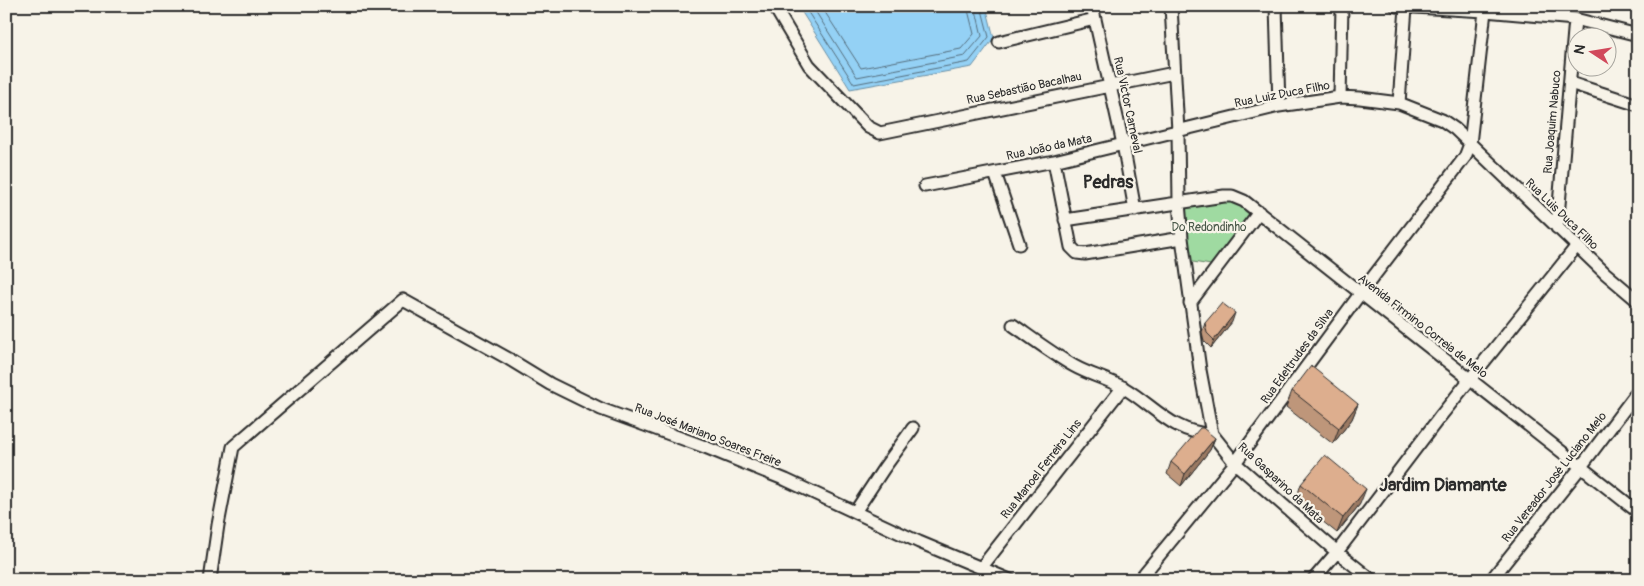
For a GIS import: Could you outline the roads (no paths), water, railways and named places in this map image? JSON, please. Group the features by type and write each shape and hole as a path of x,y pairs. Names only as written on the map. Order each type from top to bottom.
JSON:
{"street":[{"name":"Rua Sebastião Bacalhau","path":"774,6 809,65 868,127 880,133 1174,73"},
{"name":"Rua Victor Carneval","path":"1092,6 1123,144 1135,210"},
{"path":"1013,325 1074,366 1122,387 1184,430 1198,434 1212,434 1200,370 1182,238 1171,6"},
{"path":"1276,6 1279,106"},
{"path":"1340,97 1342,6"},
{"path":"1396,6 1575,19 1638,35"},
{"path":"1399,103 1406,7"},
{"path":"1470,144 1484,11"},
{"path":"999,42 1095,19"},
{"name":"Rua Joaquim Nabuco","path":"1557,228 1575,19"},
{"path":"1570,83 1638,105"},
{"name":"Rua Luiz Duca Filho","path":"1178,131 1279,106 1340,97 1399,103 1442,120 1455,129 1470,144"},
{"name":"Rua João da Mata","path":"925,186 1054,161 1178,131"},
{"name":"Rua Luis Duca Filho","path":"1470,144 1576,247 1604,273 1638,300"},
{"name":"Rua Edeltrudes da Silva","path":"1139,580 1235,463 1360,294 1462,162 1470,144"},
{"path":"1054,161 1071,247 1076,253 1085,254 1182,238"},
{"path":"995,173 1019,244"},
{"name":"Avenida Firmino Correia de Melo","path":"1065,220 1228,196 1244,201 1638,512"},
{"path":"1190,303 1259,212"},
{"path":"1313,580 1576,247"},
{"name":"Rua José Mariano Soares Freire","path":"210,580 218,525 234,447 403,300 550,384 601,409 705,447 786,480 1010,580"},
{"name":"Rua Manoel Ferreira Lins","path":"982,568 1122,387"},
{"name":"Rua Vereador José Luciano Melo","path":"1491,580 1638,391"},
{"path":"855,512 913,428"},
{"name":"Rua Gasparino da Mata","path":"1212,434 1235,463 1372,580"}],"water":[{"path":"798,6 986,6 994,38 972,67 850,89"}],"district":[{"name":"Pedras","path":"1108,182"},
{"name":"Jardim Diamante","path":"1443,485"}],"park label":[{"name":"Do Redondinho","path":"1209,227"}]}
